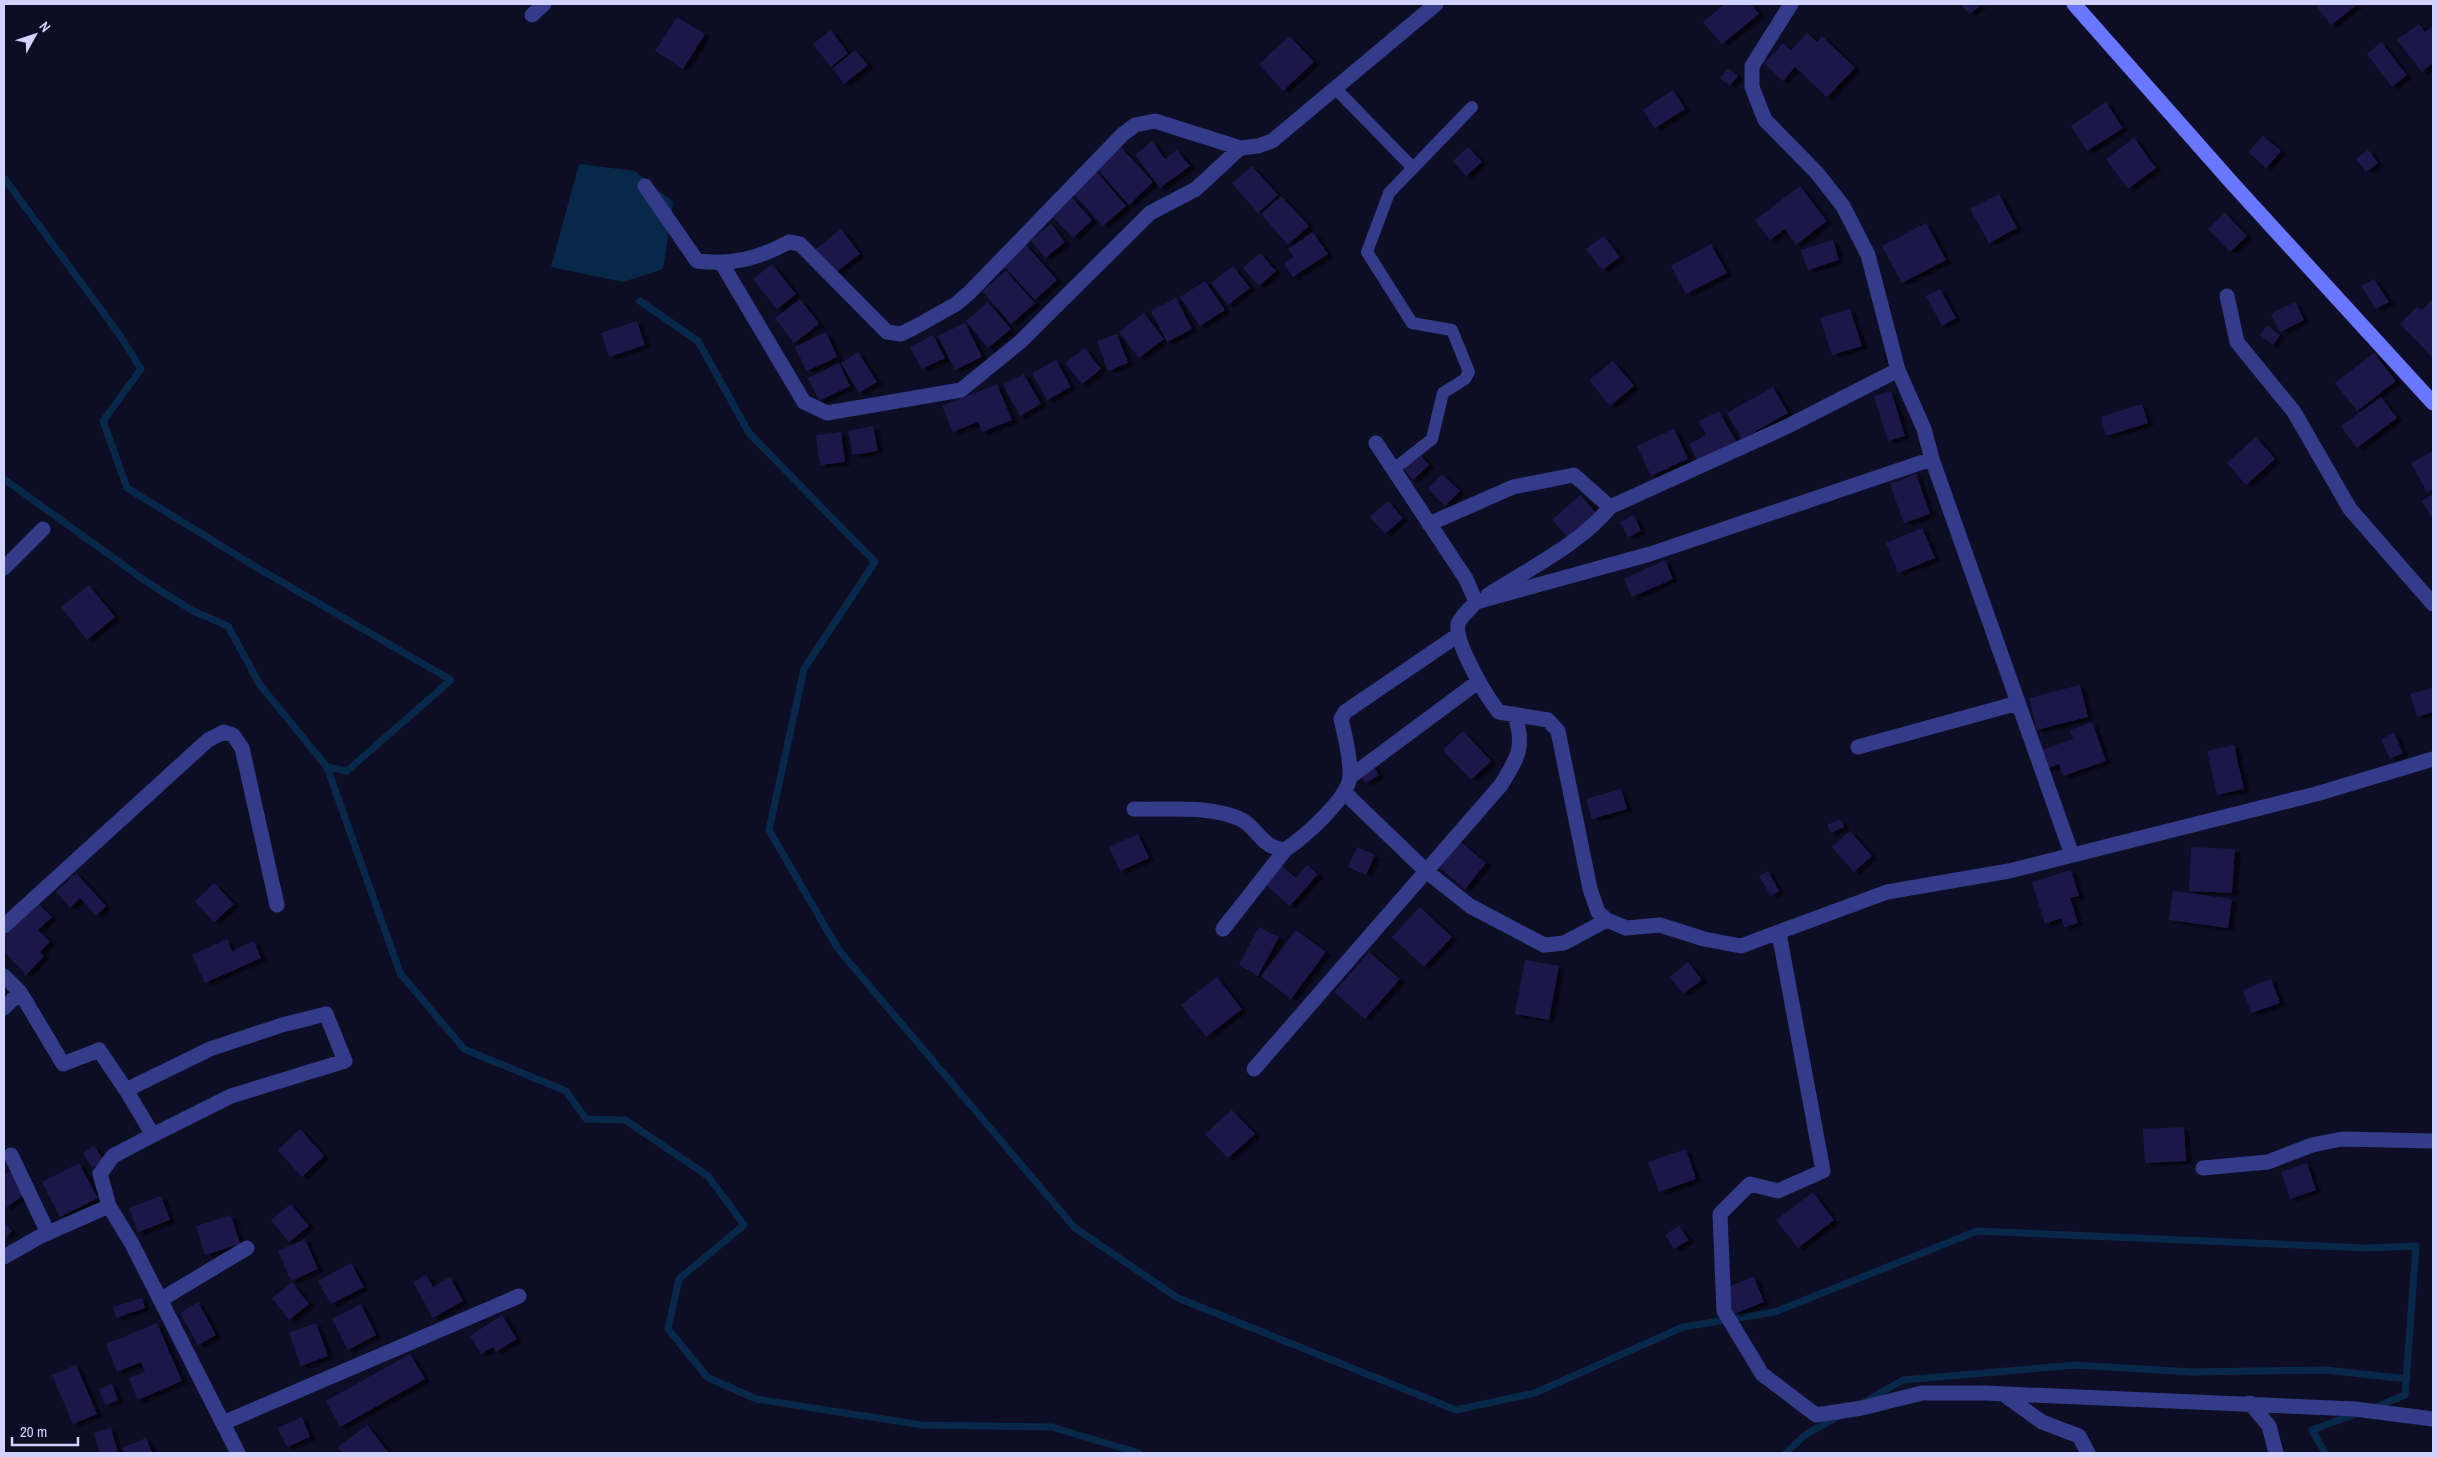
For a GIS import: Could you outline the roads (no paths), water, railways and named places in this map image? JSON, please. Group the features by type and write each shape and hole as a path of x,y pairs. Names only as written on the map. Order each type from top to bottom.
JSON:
{"street":[{"path":"532,15 544,4"},
{"path":"645,186 697,261 722,264 763,256 790,242 800,244 887,332 901,334 956,304 970,292 1135,125 1155,121 1240,148 1258,146 1272,141 1436,4"},
{"path":"2074,4 2232,183 2433,403"},
{"path":"1785,6 1752,66 1752,87 1766,120 1817,174 1843,206 1868,255 1898,370 1924,429 1932,459 2072,855"},
{"path":"722,264 804,402 827,413 961,390 1020,342 1150,213 1196,189 1240,148"},
{"path":"2228,296 2237,342 2294,412 2350,509 2433,604"},
{"path":"1898,370 1788,426 1610,508 1600,521 1476,602 1458,622 1458,635 1488,698 1499,712 1548,720 1558,731 1590,889 1598,912 1607,920 1626,928 1660,924 1704,939 1741,946 1887,892 2009,871 2316,794 2433,759"},
{"path":"1376,442 1466,579 1476,602"},
{"path":"1476,602 1650,554 1932,459"},
{"path":"1429,524 1513,487 1574,475 1610,508"},
{"path":"4,568 43,529"},
{"path":"1223,929 1285,850 1300,839 1345,793 1350,777 1341,719 1345,712 1458,635"},
{"path":"1350,777 1479,681"},
{"path":"1858,747 2018,703"},
{"path":"1254,1069 1501,785 1518,757 1521,735 1515,715"},
{"path":"4,926 208,740 224,732 233,735 242,748 277,905"},
{"path":"1345,793 1426,871 1470,906 1544,945 1564,943 1607,920"},
{"path":"1134,809 1212,810 1241,818 1273,849 1285,850"},
{"path":"1779,933 1823,1171 1778,1191 1750,1184 1720,1214 1724,1311 1762,1374 1816,1415 1862,1408 1922,1393 2003,1394 2355,1409 2433,1419"},
{"path":"4,976 20,992 63,1064 99,1050 154,1135"},
{"path":"4,1008 20,992"},
{"path":"126,1090 210,1049 282,1025 326,1014 345,1061 232,1096 113,1156 100,1174 109,1206 132,1244 238,1453"},
{"path":"2204,1168 2268,1162 2312,1145 2342,1139 2433,1141"},
{"path":"11,1155 48,1233"},
{"path":"4,1257 9,1252 48,1233 109,1206"},
{"path":"160,1300 247,1248"},
{"path":"223,1423 519,1296"},
{"path":"2003,1394 2042,1422 2079,1436 2088,1453"},
{"path":"2250,1404 2269,1426 2276,1453"}],"lane":[{"path":"1335,88 1413,168"},
{"path":"1394,470 1432,439 1443,393 1465,379 1469,372 1452,330 1412,323 1367,252 1389,193 1472,107"}],"water":[{"path":"579,164 635,171 673,202 663,269 623,282 551,267"}],"waterway":[{"path":"4,178 119,334 141,369 103,421 127,488 256,567 451,680 347,771 327,767 260,685 228,626 193,611 147,582 4,479"},
{"path":"640,301 698,341 749,433 875,562 804,669 769,830 838,949 1075,1228 1178,1298 1456,1410 1535,1393 1683,1327 1775,1312 1977,1231 2366,1248 2416,1246 2405,1395 2373,1408"},
{"path":"327,767 400,973 464,1049 566,1091 586,1119 625,1120 708,1176 744,1225 679,1279 668,1329 707,1377 756,1399 922,1425 1052,1427 1139,1453"},
{"path":"1863,1403 1903,1380 2076,1365 2192,1372 2326,1370 2407,1379"},
{"path":"2325,1453 2312,1430 2358,1413"},
{"path":"1786,1453 1805,1435 1839,1416"}]}
